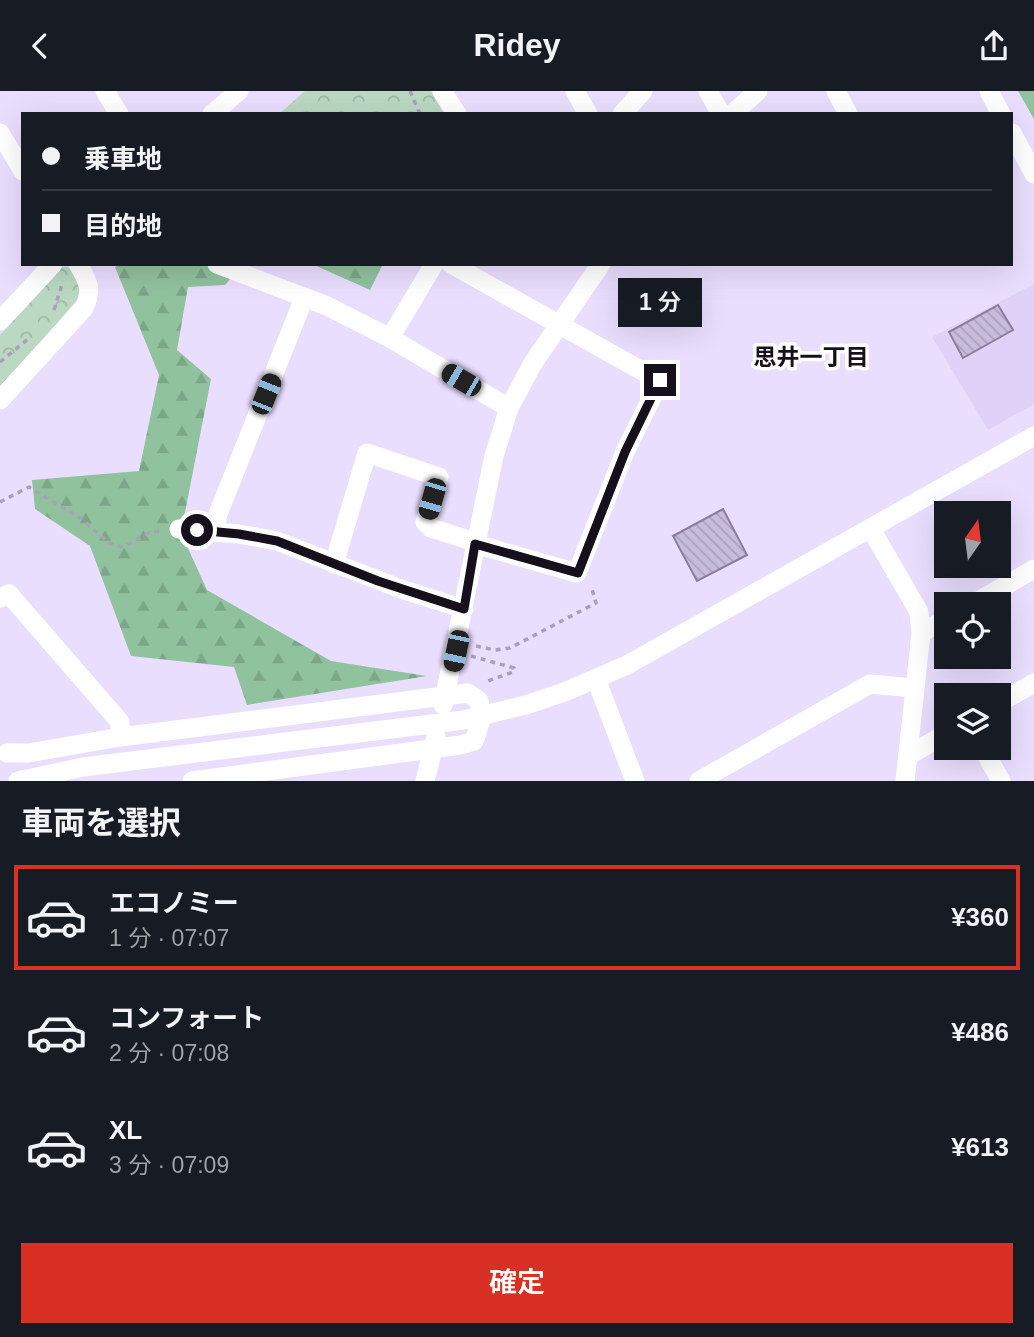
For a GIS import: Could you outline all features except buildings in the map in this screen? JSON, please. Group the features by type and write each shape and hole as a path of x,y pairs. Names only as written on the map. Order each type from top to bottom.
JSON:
{"street":[{"path":"106,91 118,112"},
{"path":"214,112 239,91"},
{"path":"442,91 456,112"},
{"path":"575,91 587,112"},
{"path":"624,112 643,91"},
{"path":"708,91 720,112"},
{"path":"734,112 758,91"},
{"path":"836,91 847,112"},
{"path":"989,91 1000,112"},
{"path":"0,132 21,168"},
{"path":"1013,135 1034,174"},
{"path":"222,266 327,306 390,338 509,408"},
{"path":"390,338 433,266"},
{"path":"334,564 367,453 439,477 425,522 431,528 578,573 625,452 660,380 455,266"},
{"path":"426,777 457,647 475,543 494,456 509,408 533,363 600,266"},
{"path":"0,400 84,308 89,297 88,282 65,268 1,319"},
{"path":"215,532 218,514 304,299"},
{"path":"18,781 95,766 473,718 529,704 627,665 1034,436"},
{"path":"179,529 277,541 334,564 464,609"},
{"path":"871,529 919,612 921,633 905,781"},
{"path":"994,592 1034,569"},
{"path":"0,598 9,594 103,702 120,722 120,737"},
{"path":"921,633 934,626"},
{"path":"596,679 635,781"},
{"path":"1011,696 1034,683"},
{"path":"699,781 870,684 914,688"},
{"path":"4,750 29,753 120,737 468,693 479,701 473,718 474,741 461,745 192,781"},
{"path":"908,756 934,741"},
{"path":"4,750 29,781"},
{"path":"989,760 1001,781"}],"path":[{"path":"410,91 419,112"},
{"path":"52,314 60,298 65,268"},
{"path":"1,359 30,336"},
{"path":"0,502 29,487 80,518 109,543 123,547 149,533 179,529"},
{"path":"457,647 495,650 510,648 596,603 588,574 578,573"},
{"path":"457,647 514,668 513,672 481,683"}],"shaded area":[{"path":"1034,284 1034,404 988,430 932,337"}],"green space":[{"path":"305,91 431,91 443,112 281,112"},
{"path":"1018,91 1034,91 1034,119"},
{"path":"241,266 225,285 188,287 177,350 211,379 181,533 207,590 331,661 427,676 247,705 234,667 131,656 90,546 35,509 32,480 139,471 159,375 115,267"},
{"path":"316,266 382,266 370,290"},
{"path":"61,267 72,268 82,286 80,296 0,391 0,335"}],"district":[{"name":"思井一丁目","path":"811,357"}],"route":[{"path":"197,530 277,541 378,581 464,609 475,544 578,573 625,452 660,380"}]}
